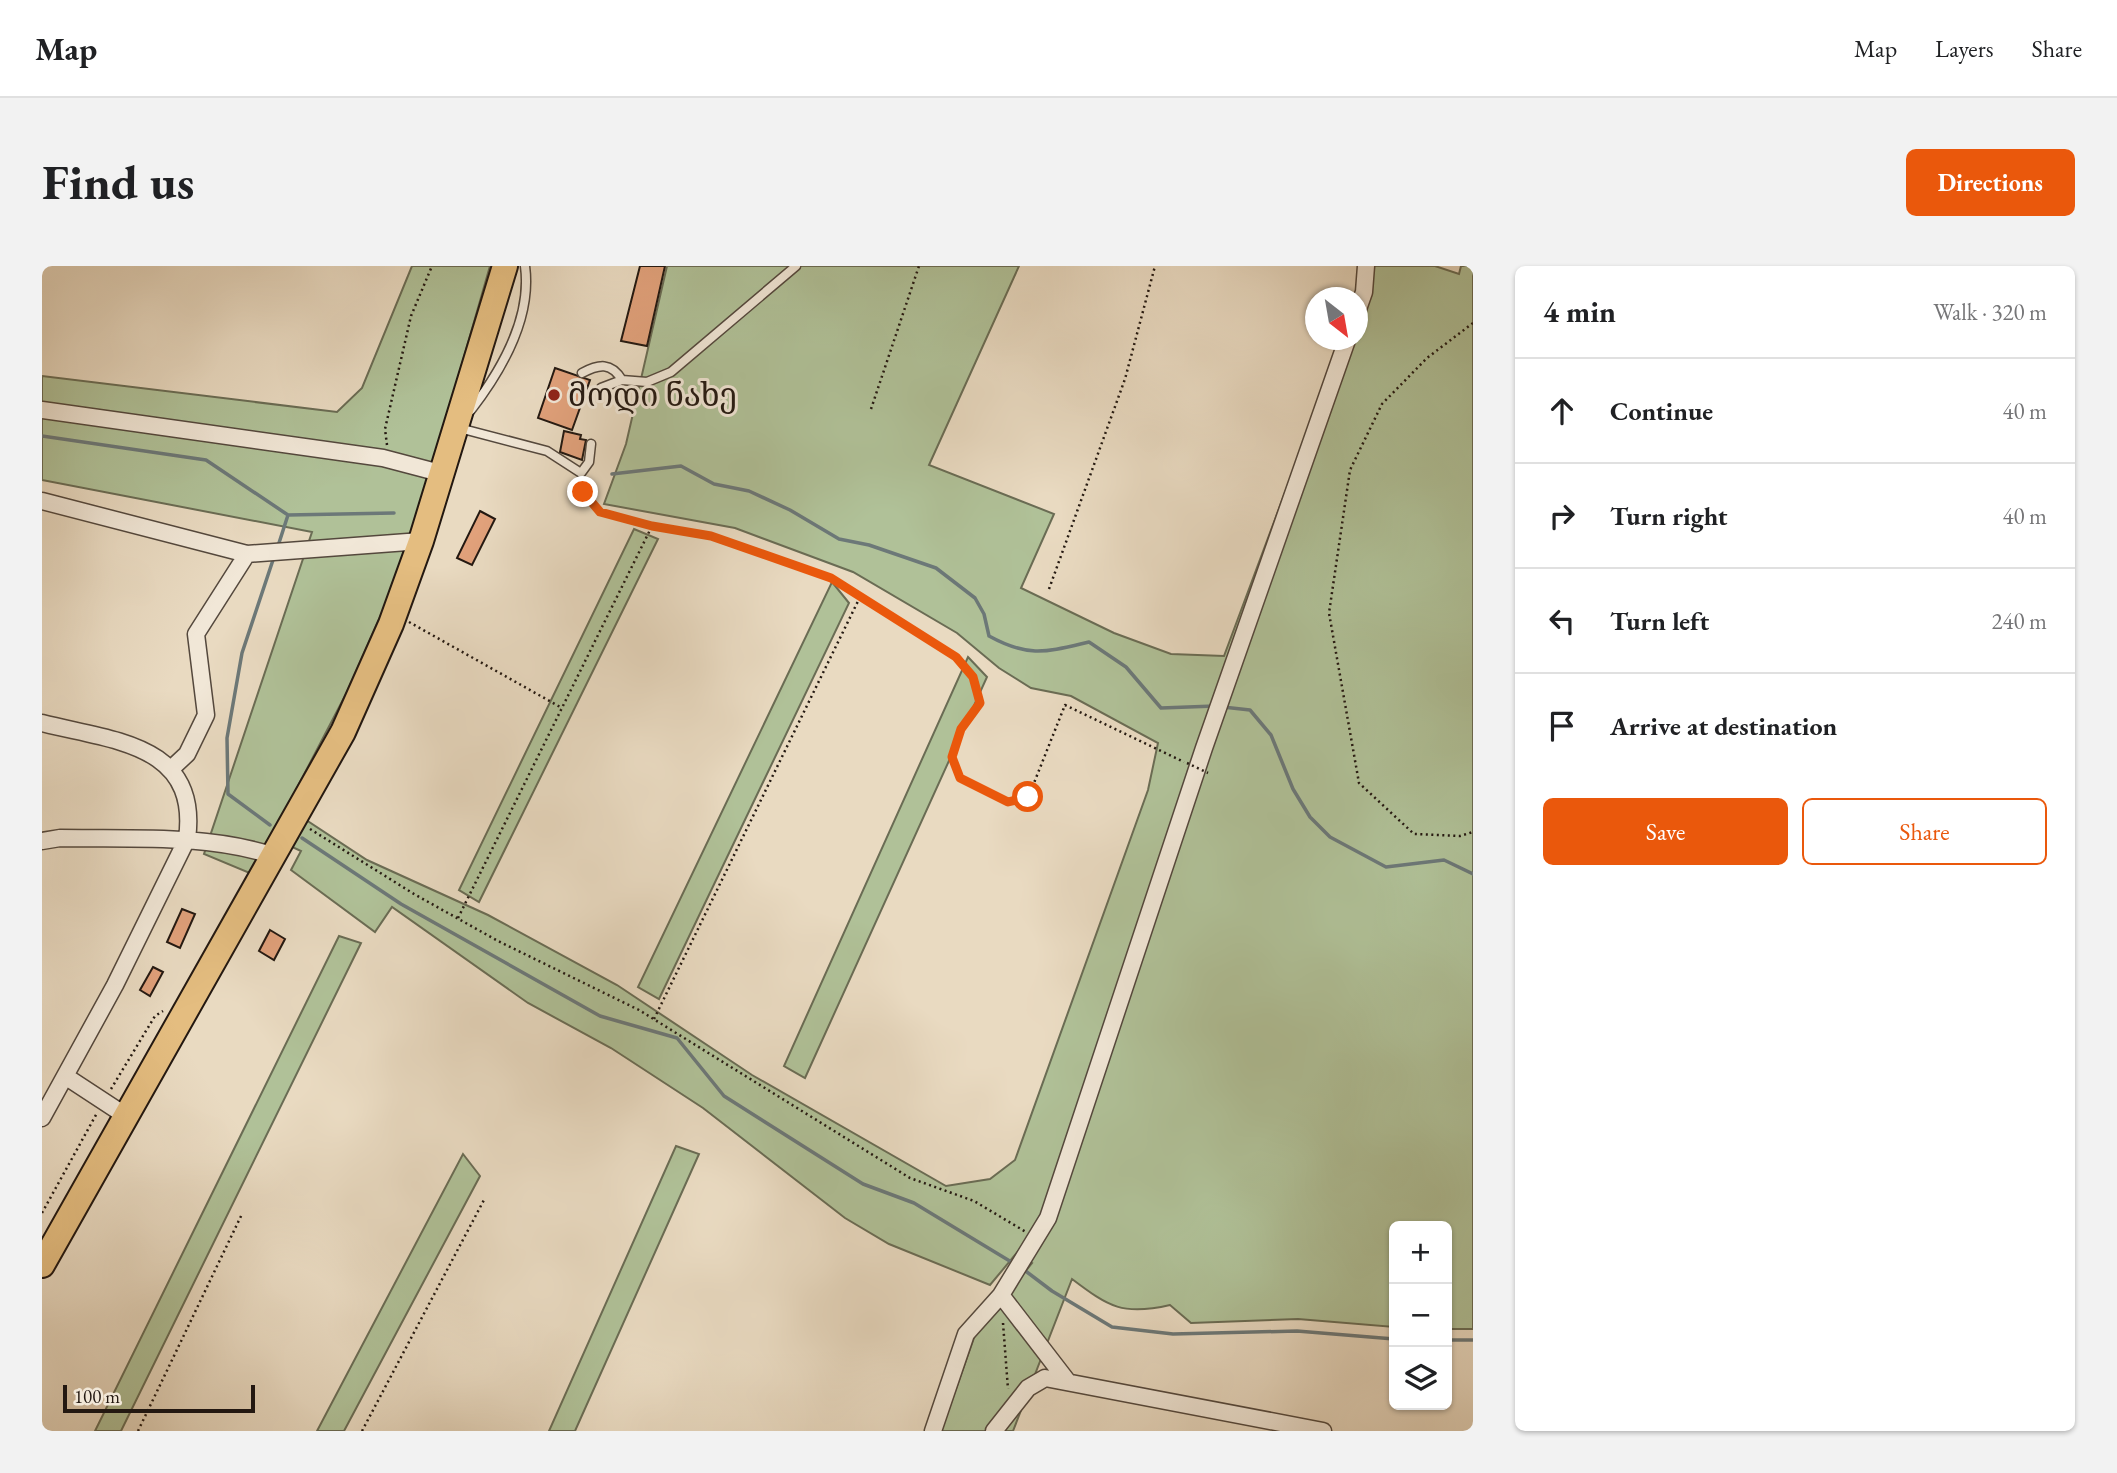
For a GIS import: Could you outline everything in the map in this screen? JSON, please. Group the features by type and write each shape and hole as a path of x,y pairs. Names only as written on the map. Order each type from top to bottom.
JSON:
{"highway":[{"path":"42,1265 343,732 394,614 421,541 505,266"}],"street":[{"path":"1364,287 1366,266"},
{"path":"933,1431 967,1334 1002,1295 1048,1218 1204,748 1344,350"},
{"path":"42,410 388,459 440,473"},
{"path":"42,501 247,554 421,541"},
{"path":"172,768 187,754 206,715 196,634 247,554"},
{"path":"42,723 143,750 172,768 188,799 187,839 42,1118"},
{"path":"42,841 60,838 187,839 244,846 275,856"},
{"path":"65,1076 126,1116"},
{"path":"1002,1295 1068,1382"},
{"path":"994,1431 1028,1388 1045,1378 1323,1431"}],"lane":[{"path":"525,266 526,298 517,329 472,408 455,427 547,451 582,473 589,462 591,444"},
{"path":"601,388 622,380 648,382 671,372 796,266"},
{"path":"582,373 597,365 605,365 617,372 622,380"}],"path":[{"path":"388,459 385,429 405,341 411,316 432,266"},
{"path":"871,409 919,266"},
{"path":"1049,589 1125,379 1155,266"},
{"path":"1473,323 1427,359 1382,404 1350,470 1329,613 1359,783 1414,834 1460,835 1473,832"},
{"path":"582,473 583,492 600,512 652,526 711,536 831,578 956,657 973,677 980,703 961,729 952,757 960,778 1008,802 1028,797 1065,705 1208,773"},
{"path":"458,918 652,526"},
{"path":"654,1019 861,595"},
{"path":"394,614 562,708"},
{"path":"295,820 458,918 654,1019 910,1178 974,1201 1009,1219 1035,1239"},
{"path":"362,1431 485,1198"},
{"path":"138,1431 242,1214"},
{"path":"1002,1295 1010,1411"}],"green space":[{"path":"412,266 490,266 407,556 347,692 252,874 204,854 312,532 42,480 42,376 337,412 362,388"},
{"path":"667,266 1019,266 929,465 1054,514 1021,588 1114,633 1171,654 1224,656 1338,350 1368,350 1368,287 1362,287 1370,266 1435,266 1459,274 1461,266 1473,266 1473,1329 1452,1329 1452,1221 1389,1221 1389,1327 1298,1319 1191,1323 1170,1305 1140,1310 1117,1307 1072,1279 1013,1431 941,1431 975,1335 1032,1263 1026,1260 1020,1249 990,1285 889,1244 845,1218 703,1108 611,1048 528,1003 392,907 375,932 291,870 301,851 290,846 303,818 367,860 488,915 617,985 752,1075 946,1186 990,1179 1015,1160 1148,790 1158,743 1071,696 1031,688 999,668 957,633 853,572 735,528 604,504 626,444"},
{"path":"634,529 658,539 479,902 459,890"},
{"path":"832,582 849,603 659,999 638,987"},
{"path":"968,657 987,677 805,1078 784,1066"},
{"path":"339,936 361,943 121,1431 95,1431"},
{"path":"676,1146 699,1154 575,1431 549,1431"},
{"path":"463,1154 480,1176 344,1431 317,1431"}],"building":[{"path":"640,266 665,266 647,346 621,341"},
{"path":"555,368 590,380 572,430 538,418"},
{"path":"564,431 581,435 580,439 586,440 582,460 560,452"},
{"path":"480,511 495,519 472,565 457,558"},
{"path":"182,909 195,914 180,948 167,942"},
{"path":"270,930 285,939 274,960 259,951"},
{"path":"153,967 163,972 150,996 140,990"}],"waterway":[{"path":"42,436 206,460 288,515 394,513"},
{"path":"612,474 681,466 714,484 749,491 790,510 839,539 869,545 936,568 975,598 984,614 989,636 1003,643 1015,648 1038,651 1089,642 1126,667 1161,708 1215,706"},
{"path":"278,546 288,515"},
{"path":"270,825 228,794 227,738 242,653 274,557"},
{"path":"1223,707 1250,710 1271,735 1293,789 1310,817 1330,837 1386,867 1444,860 1473,874"},
{"path":"302,838 401,904 600,1016 677,1038 724,1096 863,1184 914,1203 1013,1263"},
{"path":"1023,1269 1052,1291 1112,1327 1173,1334 1297,1331 1389,1339"},
{"path":"1452,1340 1473,1340"}],"place":[{"name":"მოდი ნახე","path":"554,395"}],"route":[{"path":"583,492 600,512 652,526 711,536 831,578 929,637 956,657 973,677 980,703 961,729 952,757 960,778 1008,802 1028,797"}]}
